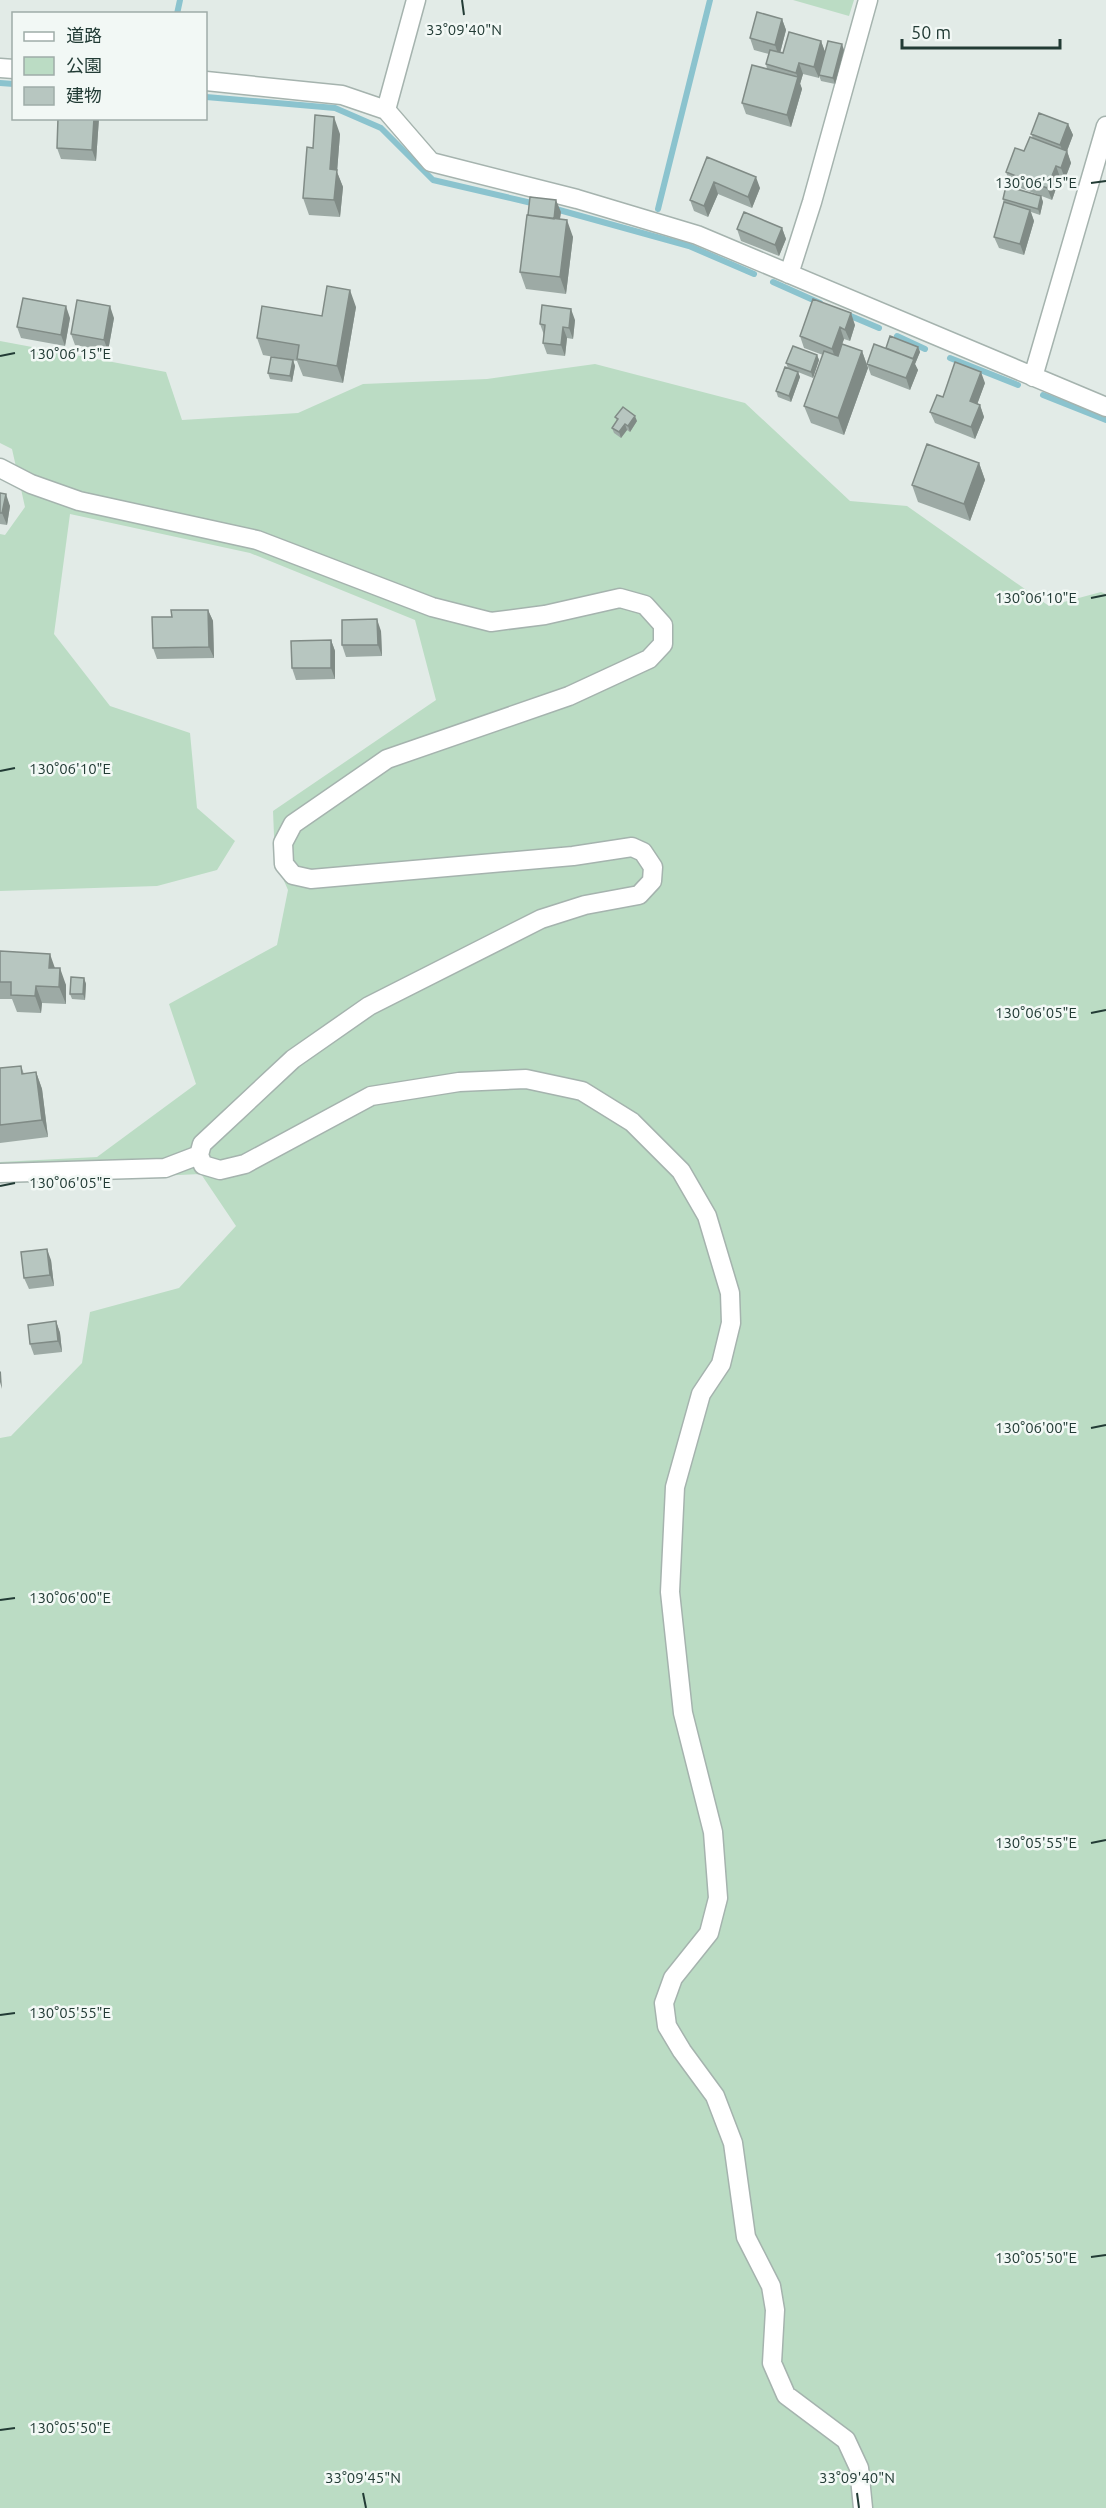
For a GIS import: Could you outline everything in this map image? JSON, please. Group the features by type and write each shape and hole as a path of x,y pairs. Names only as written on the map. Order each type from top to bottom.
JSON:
{"street":[{"path":"386,110 416,0"},
{"path":"789,274 812,202 868,0"},
{"path":"207,81 342,95 386,110 431,162 577,199 697,235 1106,407"},
{"path":"1033,378 1106,126"},
{"path":"0,468 31,484 79,501 257,540 432,607 491,622 545,615 620,598 645,605 663,625 663,644 649,659 569,696 387,759 293,824 283,843 284,864 293,875 311,879 573,856 632,847 644,852 652,867 652,880 639,895 585,905 541,919 369,1006 293,1059 202,1144 199,1155 203,1165 220,1170 244,1164 371,1096 459,1082 526,1079 582,1091 632,1122 681,1171 707,1216 730,1293 732,1323 721,1364 701,1394 675,1487 670,1592 682,1713 713,1832 718,1898 709,1933 673,1978 664,2003 667,2026 715,2096 733,2143 746,2237 771,2286 775,2310 772,2363 786,2395 846,2440 859,2468 863,2508"},
{"path":"0,1173 165,1168 199,1155"}],"green space":[{"path":"793,0 854,0 849,16"},
{"path":"0,341 166,372 182,420 298,413 363,384 487,379 595,364 745,403 850,501 907,506 1049,606 1101,592 1106,594 1106,2508 0,2508 0,1438 11,1436 82,1363 90,1312 179,1288 236,1226 201,1174 0,1183 0,1162 97,1157 196,1084 169,1004 277,945 288,890 275,860 273,811 436,700 415,620 250,553 70,514 54,634 110,706 190,733 197,808 235,841 217,870 157,886 0,891 0,534 5,535 25,507 12,449 0,443"}],"building":[{"path":"757,12 782,19 775,45 750,38"},
{"path":"789,32 821,41 814,67 799,63 796,73 766,64 770,50 783,53"},
{"path":"828,41 842,44 833,78 819,75"},
{"path":"752,65 798,77 787,115 742,103"},
{"path":"1039,113 1068,124 1060,145 1031,134"},
{"path":"315,115 334,117 330,169 337,170 334,200 303,198 307,147 313,148"},
{"path":"58,120 94,120 92,150 57,148"},
{"path":"1030,137 1067,151 1061,168 1056,166 1047,188 1006,172 1015,148 1024,151"},
{"path":"707,157 756,177 748,197 714,182 704,206 690,200"},
{"path":"1006,186 1041,196 1038,209 1003,199"},
{"path":"530,197 556,200 554,219 528,215"},
{"path":"1004,202 1030,210 1020,244 994,237"},
{"path":"744,212 782,228 775,245 737,229"},
{"path":"527,215 567,220 560,277 520,272"},
{"path":"327,286 350,290 337,366 297,359 299,345 257,338 262,306 322,316"},
{"path":"23,298 66,306 61,335 17,327"},
{"path":"813,299 851,313 845,330 840,327 832,349 800,336"},
{"path":"77,300 110,306 104,340 71,334"},
{"path":"542,305 571,309 569,328 563,327 561,345 543,343 545,325 540,324"},
{"path":"890,336 918,347 913,359 886,348"},
{"path":"842,344 862,351 838,418 804,406 824,351 838,356"},
{"path":"874,344 914,359 906,378 867,364"},
{"path":"793,346 817,355 811,372 786,363"},
{"path":"271,357 293,360 290,376 268,373"},
{"path":"955,362 981,372 970,401 980,405 971,427 930,412 937,395 943,397"},
{"path":"785,367 798,372 789,396 776,391"},
{"path":"623,407 635,416 628,426 625,424 619,432 612,428 618,419 615,417"},
{"path":"927,444 979,463 964,504 912,485"},
{"path":"0,493 6,494 2,513 0,513"},
{"path":"171,610 208,610 209,647 153,648 152,617 172,617"},
{"path":"377,619 378,645 342,645 342,620"},
{"path":"331,640 331,668 292,668 291,641"},
{"path":"0,951 50,954 49,968 60,968 59,987 36,986 35,996 11,995 11,982 0,982"},
{"path":"71,977 84,978 83,994 70,994"},
{"path":"21,1066 22,1074 36,1072 42,1120 0,1125 0,1068"},
{"path":"47,1249 50,1275 24,1278 21,1252"},
{"path":"56,1321 58,1341 30,1344 28,1325"}],"waterway":[{"path":"177,12 180,0"},
{"path":"658,209 710,0"},
{"path":"0,83 12,84"},
{"path":"207,97 335,108 381,128 433,180 536,204"},
{"path":"552,208 689,246 754,274"},
{"path":"773,282 820,303"},
{"path":"846,314 879,328"},
{"path":"897,336 925,349"},
{"path":"950,358 1018,385"},
{"path":"1043,395 1106,420"}]}
